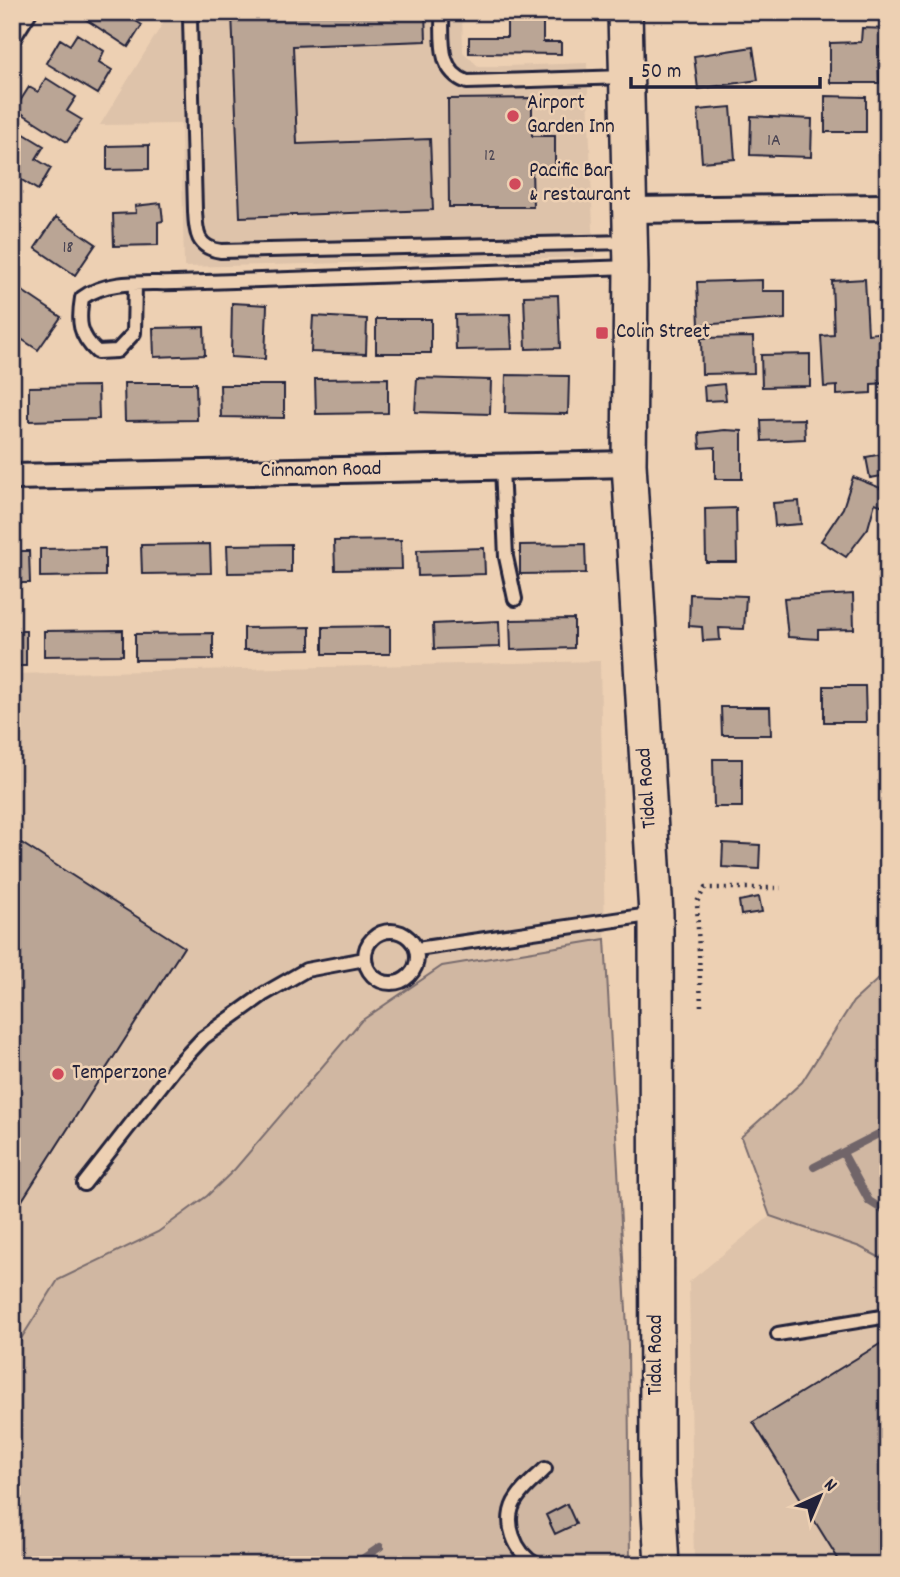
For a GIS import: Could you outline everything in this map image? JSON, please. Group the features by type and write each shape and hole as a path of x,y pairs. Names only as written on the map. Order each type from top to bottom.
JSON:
{"main road":[{"name":"Tidal Road","path":"625,12 630,240 629,464 656,914 657,1478 662,1565"}],"street":[{"path":"630,240 888,207"},
{"name":"Cinnamon Road","path":"12,477 629,464"}],"lane":[{"path":"12,41 30,12"},
{"path":"442,12 444,61 455,77 467,82 625,77"},
{"path":"193,15 195,211 199,240 204,246 221,251 630,240"},
{"path":"135,285 134,333 117,351 97,352 83,339 79,319 82,298 96,288 630,240"},
{"path":"502,467 506,557 515,599"},
{"path":"417,949 656,914"},
{"path":"390,930 407,935 417,949 418,958 411,974 396,982 387,983 372,975 365,959 374,936 390,930"},
{"path":"85,1184 174,1069 203,1038 264,994 306,970 365,959"},
{"path":"778,1334 888,1315"},
{"path":"537,1565 521,1554 513,1535 510,1511 517,1498 545,1469"}],"path":[{"path":"701,1006 696,902 700,893 705,888 781,888"}],"shaded area":[{"path":"170,12 462,12 463,52 479,67 587,63 594,257 184,267 181,124 100,125"},
{"path":"600,661 605,939 442,966 361,1021 235,1169 207,1196 158,1232 58,1280 12,1353 12,674"},
{"path":"605,939 628,1346 630,1565 12,1565 12,1353 58,1280 158,1232 207,1196 235,1169 361,1021 442,966"},
{"path":"888,970 888,1262 860,1247 770,1216 741,1137 802,1082 853,1002"},
{"path":"770,1216 860,1247 888,1262 888,1565 694,1565 689,1282"}],"building":[{"path":"130,12 128,16 142,25 128,47 76,13"},
{"path":"232,12 425,12 426,41 293,46 297,144 430,139 433,210 240,217"},
{"path":"507,12 543,12 543,42 561,42 561,54 469,53 469,37 507,37"},
{"path":"844,12 875,12 875,15 844,15"},
{"path":"862,28 888,29 888,48 878,47 879,83 830,83 830,43 861,42"},
{"path":"77,34 104,51 99,62 112,70 98,94 46,63 60,39 70,45"},
{"path":"753,47 758,80 698,89 694,56"},
{"path":"46,78 76,97 67,111 82,120 67,142 15,109 29,87 38,92"},
{"path":"825,96 866,97 866,132 825,132"},
{"path":"532,98 532,136 555,136 555,168 532,168 533,207 449,207 448,99"},
{"path":"731,107 735,159 702,162 698,110"},
{"path":"751,116 812,119 811,157 750,155"},
{"path":"16,129 44,146 36,159 51,168 38,190 12,174 12,136"},
{"path":"149,145 149,169 107,170 107,146"},
{"path":"161,203 163,221 158,222 158,245 114,246 113,214 136,213 135,206"},
{"path":"12,210 21,216 12,229"},
{"path":"56,217 96,244 75,275 35,248"},
{"path":"865,279 868,334 886,332 888,383 871,384 871,393 837,395 837,386 824,387 821,336 834,335 832,281"},
{"path":"762,280 762,291 785,291 785,319 699,325 697,282"},
{"path":"15,286 61,317 38,350 12,333 12,290"},
{"path":"558,295 560,348 526,349 524,296"},
{"path":"232,303 267,305 265,359 231,357"},
{"path":"510,314 512,349 456,350 455,315"},
{"path":"313,316 367,319 366,354 311,352"},
{"path":"376,319 431,319 431,353 376,353"},
{"path":"204,327 205,355 154,357 153,328"},
{"path":"753,337 754,373 702,374 701,338"},
{"path":"810,354 810,386 762,387 761,355"},
{"path":"506,375 569,376 568,414 505,413"},
{"path":"388,378 388,413 316,414 315,379"},
{"path":"417,378 491,380 490,414 415,412"},
{"path":"124,383 196,383 197,420 125,421"},
{"path":"724,384 726,400 705,401 704,386"},
{"path":"220,385 284,385 284,418 221,417"},
{"path":"98,386 99,419 29,421 29,387"},
{"path":"804,419 805,439 762,441 761,420"},
{"path":"742,431 742,479 715,479 715,447 700,448 699,433"},
{"path":"888,453 888,475 870,478 866,457"},
{"path":"853,477 888,491 888,497 884,506 875,503 868,528 846,557 821,541 843,508"},
{"path":"799,501 801,524 775,526 773,503"},
{"path":"736,508 737,562 706,562 705,509"},
{"path":"401,540 402,569 335,570 334,541"},
{"path":"210,544 211,573 142,574 141,545"},
{"path":"291,544 291,572 228,573 227,545"},
{"path":"585,544 586,573 520,574 520,545"},
{"path":"105,548 105,576 40,577 40,549"},
{"path":"484,548 485,574 418,576 417,550"},
{"path":"12,551 29,551 30,583 12,583"},
{"path":"690,594 746,596 744,629 719,628 720,640 703,641 702,627 689,626"},
{"path":"853,594 854,629 818,630 818,639 788,637 784,598"},
{"path":"574,619 574,648 511,650 510,620"},
{"path":"499,621 500,647 434,649 433,624"},
{"path":"390,626 390,654 323,654 323,627"},
{"path":"310,627 310,649 244,650 244,628"},
{"path":"123,630 123,655 44,656 44,631"},
{"path":"12,631 26,631 26,666 12,666"},
{"path":"213,633 213,659 135,660 135,634"},
{"path":"824,686 865,686 866,722 824,722"},
{"path":"721,707 770,707 771,735 722,735"},
{"path":"713,759 742,759 742,807 714,807"},
{"name":"Temperzone","path":"12,837 184,947 12,1216"},
{"path":"723,843 760,845 759,869 722,867"},
{"path":"759,897 762,912 741,915 739,901"},
{"path":"888,1339 888,1565 842,1565 753,1422"},
{"path":"567,1504 576,1524 555,1534 546,1515"}],"waterway":[{"path":"814,1167 888,1129"},
{"path":"843,1153 869,1201 888,1213"},
{"path":"353,1565 380,1547"}],"place":[{"name":"Airport Garden Inn","path":"513,116"},
{"name":"Pacific Bar & restaurant","path":"515,184"},
{"name":"Colin Street","path":"602,333"},
{"name":"Temperzone","path":"58,1074"}]}
